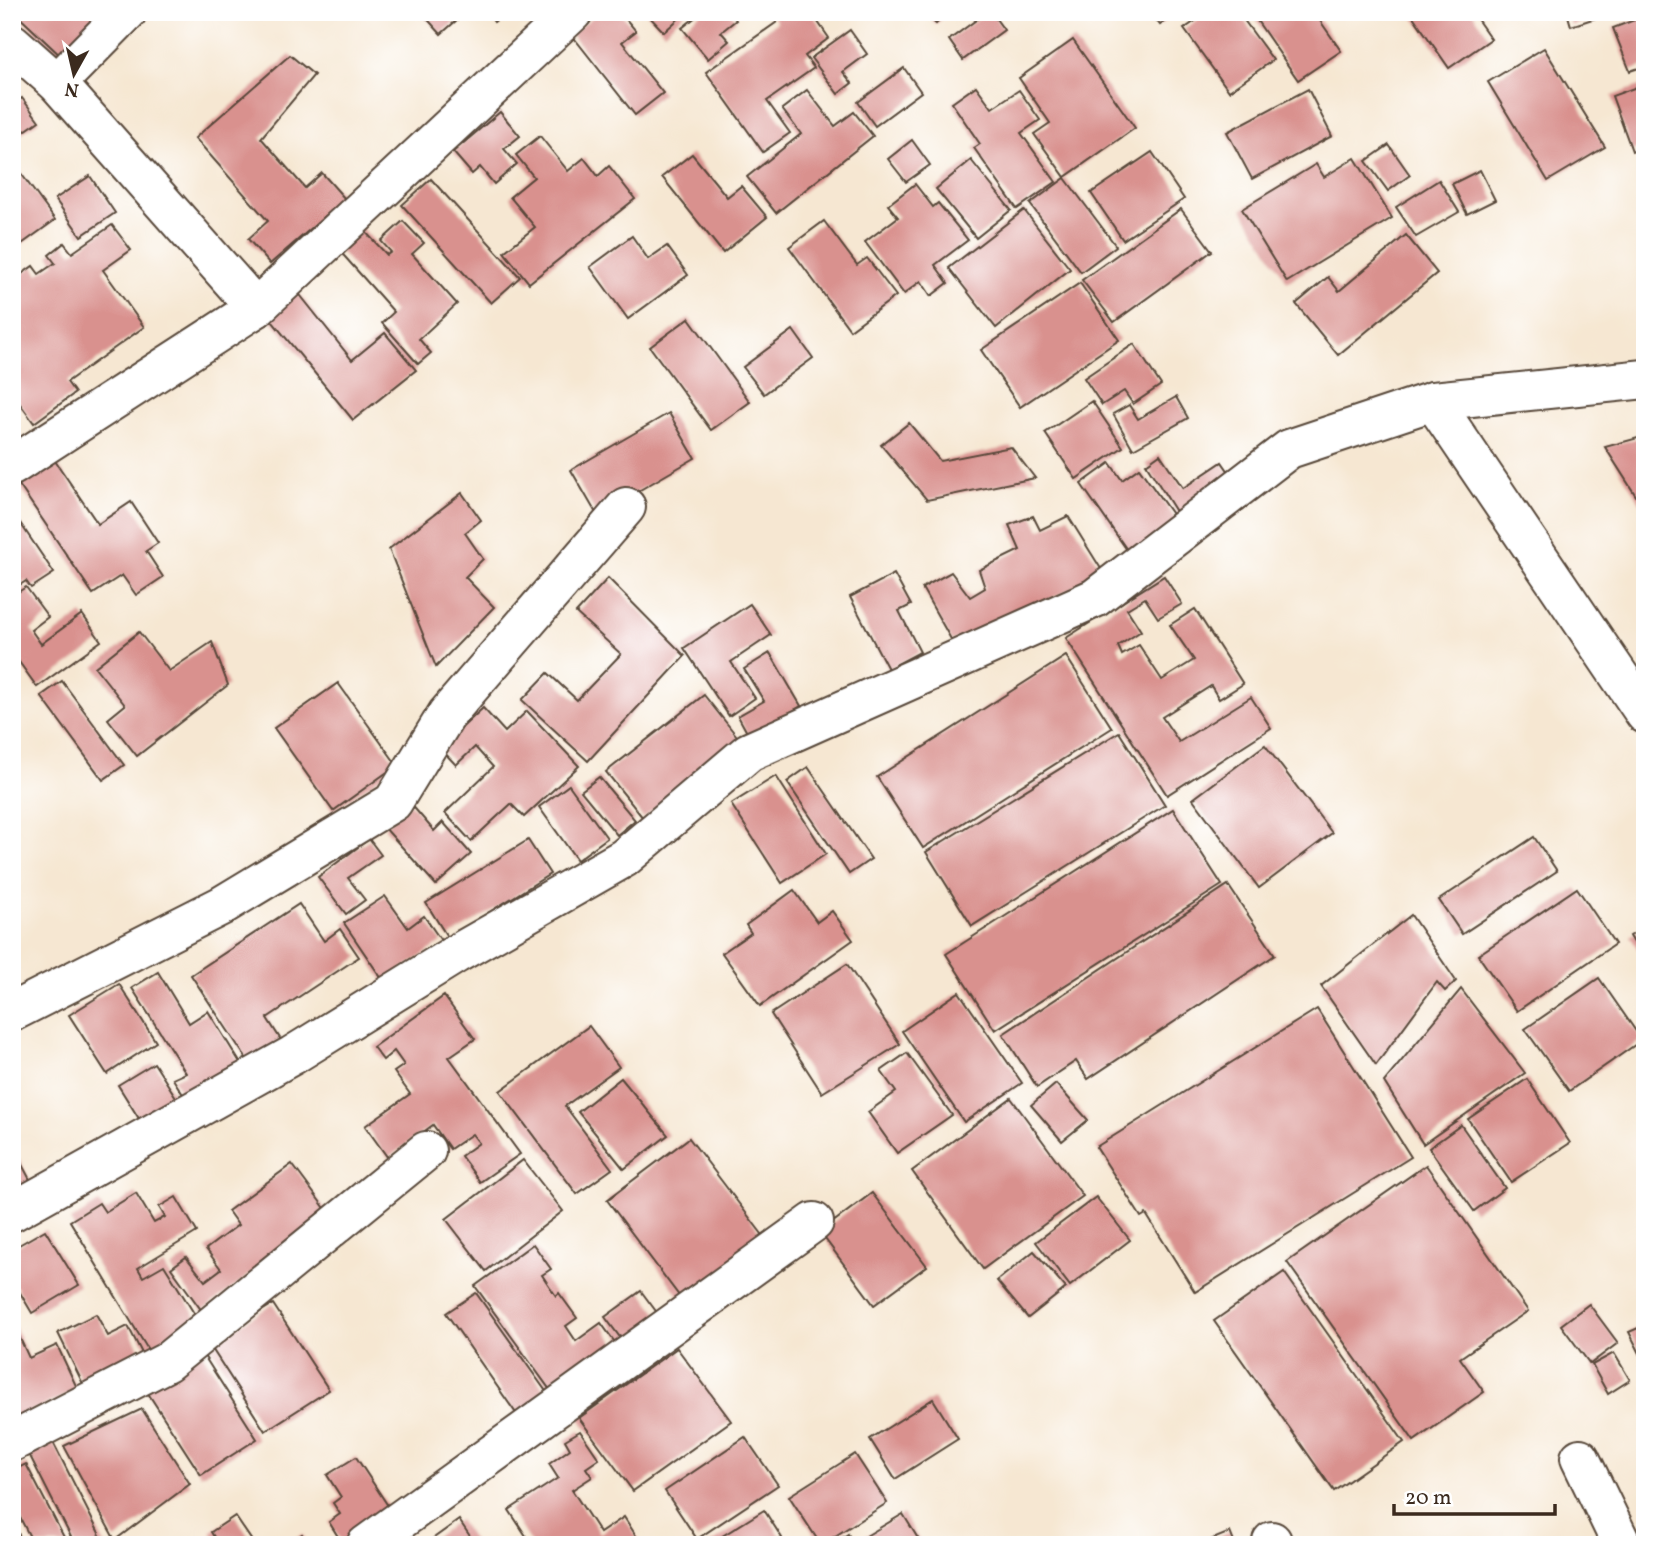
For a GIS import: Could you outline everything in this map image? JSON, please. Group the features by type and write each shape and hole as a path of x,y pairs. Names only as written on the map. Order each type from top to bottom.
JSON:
{"street":[{"path":"57,83 127,12"},
{"path":"12,466 256,308 573,12"},
{"path":"12,43 57,83 256,308"},
{"path":"12,1212 293,1055 456,954 624,858 749,751 1095,598 1289,449 1433,401 1645,379"},
{"path":"1433,401 1645,714"},
{"path":"12,1012 221,906 393,802 447,715 626,507"},
{"path":"12,1442 167,1362 426,1151"},
{"path":"366,1545 814,1222"},
{"path":"1580,1458 1622,1545"}],"building":[{"path":"14,12 106,12 63,58"},
{"path":"421,12 466,12 441,34"},
{"path":"487,12 507,12 494,22"},
{"path":"599,12 620,12 636,31 622,42 663,93 635,115 571,34"},
{"path":"645,12 686,12 664,32"},
{"path":"702,12 730,12 736,20 721,32 729,41 708,59 682,28"},
{"path":"769,12 811,12 829,38 805,56 814,68 767,101 790,133 763,152 706,72 777,22"},
{"path":"923,12 948,12 936,24"},
{"path":"987,12 991,12 1004,30 963,60 949,40"},
{"path":"1150,12 1177,12 1160,25"},
{"path":"1208,12 1238,12 1273,60 1229,91 1184,29"},
{"path":"1251,12 1314,12 1341,51 1298,80"},
{"path":"1410,12 1472,12 1491,39 1449,68"},
{"path":"1567,12 1611,12 1611,13 1571,26"},
{"path":"1645,16 1645,66 1630,71 1613,28"},
{"path":"850,30 867,54 843,72 852,83 838,94 811,58"},
{"path":"1073,40 1135,128 1065,177 1034,134 1050,123 1019,78"},
{"path":"1544,48 1605,147 1548,181 1488,82"},
{"path":"290,55 314,75 261,138 305,188 322,173 345,199 270,264 248,239 268,221 195,138"},
{"path":"904,68 921,92 875,126 858,102"},
{"path":"1645,84 1645,146 1632,151 1612,96"},
{"path":"976,86 992,108 1019,90 1040,120 1021,133 1056,182 1017,209 974,148 980,144 952,103"},
{"path":"1308,89 1332,136 1252,179 1227,132"},
{"path":"807,90 835,126 854,112 873,136 776,213 747,177 801,134 782,109"},
{"path":"22,98 39,121 12,140 12,106"},
{"path":"500,112 520,136 504,149 517,164 494,184 480,167 472,174 453,152"},
{"path":"540,136 568,171 584,158 598,176 609,166 635,199 529,283 504,252 535,227 510,197 534,177 516,155"},
{"path":"912,140 930,165 906,182 888,159"},
{"path":"1389,145 1410,175 1388,191 1366,161"},
{"path":"1152,152 1184,199 1123,240 1091,193"},
{"path":"692,154 727,197 741,186 767,217 723,253 662,177"},
{"path":"1355,158 1392,218 1287,282 1242,209 1316,164 1324,177"},
{"path":"971,160 1011,210 976,238 936,189"},
{"path":"12,161 55,220 12,251"},
{"path":"1480,170 1495,200 1467,214 1452,184"},
{"path":"90,176 115,213 81,236 55,199"},
{"path":"1065,178 1116,246 1081,272 1030,204"},
{"path":"431,179 520,277 491,303 402,205"},
{"path":"1439,180 1459,212 1416,237 1396,207"},
{"path":"915,184 933,207 938,203 968,240 935,265 948,283 931,296 921,281 904,294 865,242 898,217 888,205"},
{"path":"1181,209 1212,251 1114,322 1082,280"},
{"path":"1024,210 1070,269 996,328 949,268"},
{"path":"403,221 424,243 412,254 457,304 419,339 431,353 418,364 382,323 394,312 337,248 361,227 387,255 391,252 381,241"},
{"path":"824,221 857,265 867,258 896,296 850,330 789,247"},
{"path":"112,225 131,250 103,270 144,327 67,382 75,393 34,423 12,393 12,281 33,266 39,274 55,263 49,255 64,243 72,253"},
{"path":"1406,235 1437,273 1338,355 1296,304 1328,277 1339,291"},
{"path":"632,236 648,259 667,246 688,275 628,319 590,267"},
{"path":"1080,283 1119,340 1020,407 981,350"},
{"path":"293,286 352,360 385,333 416,370 353,420 263,310"},
{"path":"689,318 750,402 711,430 650,347"},
{"path":"793,330 813,358 764,394 743,367"},
{"path":"1134,344 1161,385 1133,404 1124,391 1102,405 1084,378"},
{"path":"1176,397 1188,418 1133,449 1113,414 1129,405 1138,419"},
{"path":"1092,401 1123,447 1076,479 1045,433"},
{"path":"669,413 695,458 597,515 571,470"},
{"path":"909,423 940,461 1011,447 1035,478 927,500 881,445"},
{"path":"1645,436 1645,510 1605,447"},
{"path":"1160,454 1183,488 1222,462 1238,485 1182,521 1146,464"},
{"path":"51,455 98,524 131,502 158,543 146,551 163,577 136,595 122,575 93,594 15,479"},
{"path":"1110,463 1122,480 1139,468 1179,524 1132,557 1081,484"},
{"path":"462,493 481,520 465,533 483,559 465,577 494,607 436,667 389,549"},
{"path":"12,511 54,573 31,588 26,581 12,590"},
{"path":"1033,516 1040,530 1068,516 1103,572 1016,617 952,641 922,588 951,572 970,597 985,588 979,570 1020,550 1009,525"},
{"path":"894,574 911,605 899,611 920,652 888,669 850,597"},
{"path":"1164,576 1182,604 1158,618 1145,598 1127,609 1141,631 1118,646 1122,655 1139,645 1162,680 1194,660 1170,625 1195,609 1243,684 1219,699 1211,686 1162,717 1179,742 1251,697 1271,728 1167,795 1066,638"},
{"path":"608,578 685,656 588,761 522,700 548,673 577,700 621,654 576,613"},
{"path":"26,587 48,617 31,630 41,644 82,614 101,641 37,687 12,652 12,596"},
{"path":"750,604 771,635 731,662 755,698 729,716 684,648"},
{"path":"139,632 169,671 212,642 228,685 137,756 108,719 125,705 95,667"},
{"path":"770,653 801,706 749,736 738,716 764,701 744,669"},
{"path":"1066,656 1112,728 923,848 877,777"},
{"path":"62,681 124,765 103,780 41,696"},
{"path":"338,683 397,765 333,811 274,728"},
{"path":"704,695 740,740 643,818 606,772"},
{"path":"483,708 505,732 527,711 579,766 524,817 511,804 471,841 445,813 493,767 475,747 456,765 440,748"},
{"path":"1119,732 1165,805 972,926 926,852"},
{"path":"1265,745 1332,833 1259,888 1193,799"},
{"path":"808,767 871,859 849,874 787,782"},
{"path":"776,776 826,854 782,883 731,804"},
{"path":"599,777 635,820 617,835 581,791"},
{"path":"569,785 607,838 577,860 539,807"},
{"path":"410,803 434,831 443,822 471,854 436,885 384,827"},
{"path":"1173,809 1222,885 995,1030 946,954"},
{"path":"1534,837 1557,871 1462,934 1439,900"},
{"path":"369,839 381,855 348,878 365,900 346,914 318,877"},
{"path":"528,840 550,874 448,938 426,903"},
{"path":"1228,885 1275,955 1088,1079 1076,1061 1037,1087 1003,1034"},
{"path":"1577,888 1615,944 1517,1011 1478,955"},
{"path":"794,890 817,922 832,911 853,940 760,1006 722,953 751,933 746,925"},
{"path":"385,896 408,928 424,916 442,942 384,982 344,923"},
{"path":"299,904 324,941 340,929 359,957 267,1018 281,1040 248,1061 191,975"},
{"path":"1411,915 1456,981 1445,991 1437,982 1376,1065 1321,986"},
{"path":"1645,927 1645,961 1630,936"},
{"path":"847,964 900,1044 822,1093 771,1014"},
{"path":"158,972 189,1023 208,1011 241,1064 186,1099 173,1079 186,1073 132,988"},
{"path":"1599,978 1642,1040 1569,1091 1525,1029"},
{"path":"119,984 156,1042 107,1074 69,1015"},
{"path":"1461,989 1525,1073 1423,1144 1384,1082"},
{"path":"959,992 1022,1083 964,1122 902,1031"},
{"path":"444,996 475,1039 449,1057 520,1154 480,1182 461,1156 479,1143 472,1134 450,1149 433,1125 388,1158 365,1126 410,1094 394,1072 404,1065 394,1051 383,1060 373,1047"},
{"path":"1317,1009 1411,1157 1195,1292 1146,1214 1141,1217 1096,1147"},
{"path":"589,1026 619,1067 565,1106 612,1169 577,1194 500,1091"},
{"path":"907,1053 952,1115 897,1153 868,1112 896,1092 881,1071"},
{"path":"154,1063 179,1102 143,1125 118,1085"},
{"path":"621,1078 668,1135 624,1169 578,1112"},
{"path":"1527,1079 1570,1143 1511,1182 1468,1119"},
{"path":"1056,1084 1088,1120 1062,1141 1031,1105"},
{"path":"1011,1098 1083,1196 983,1269 912,1171"},
{"path":"1461,1125 1505,1188 1474,1211 1429,1148"},
{"path":"689,1138 765,1238 683,1301 607,1200"},
{"path":"18,1157 36,1191 12,1203 12,1160"},
{"path":"523,1160 563,1211 486,1271 446,1219"},
{"path":"292,1164 330,1215 202,1311 171,1268 186,1257 205,1281 221,1269 206,1249 238,1225 228,1211"},
{"path":"1426,1165 1528,1311 1460,1358 1484,1392 1414,1441 1287,1262"},
{"path":"136,1193 154,1223 165,1217 159,1207 176,1197 197,1232 138,1268 143,1277 164,1265 200,1323 150,1353 70,1221 99,1203 105,1212"},
{"path":"872,1193 927,1266 874,1305 820,1232"},
{"path":"1096,1197 1130,1240 1070,1286 1036,1242"},
{"path":"45,1230 79,1285 32,1313 16,1286 12,1289 12,1249"},
{"path":"533,1244 551,1269 542,1275 556,1296 559,1293 577,1318 566,1326 576,1341 601,1323 619,1348 553,1394 475,1286"},
{"path":"1034,1251 1066,1288 1028,1318 997,1281"},
{"path":"1284,1272 1404,1442 1334,1491 1214,1321"},
{"path":"641,1291 661,1318 625,1344 605,1317"},
{"path":"476,1293 550,1397 520,1419 446,1313"},
{"path":"273,1304 329,1390 265,1431 209,1344"},
{"path":"1589,1304 1618,1343 1590,1364 1561,1325"},
{"path":"96,1314 108,1336 128,1326 146,1361 86,1390 58,1333"},
{"path":"12,1321 29,1358 57,1345 78,1390 12,1420"},
{"path":"1645,1325 1645,1363 1629,1332"},
{"path":"677,1348 731,1421 633,1491 579,1418"},
{"path":"201,1351 257,1439 201,1475 144,1387"},
{"path":"1614,1353 1630,1380 1608,1394 1592,1365"},
{"path":"933,1399 958,1439 895,1479 870,1439"},
{"path":"142,1409 190,1484 115,1540 64,1446"},
{"path":"580,1431 599,1459 586,1468 592,1477 572,1490 600,1533 624,1517 642,1545 532,1545 509,1510 558,1478 549,1464 570,1449 565,1440"},
{"path":"745,1437 778,1485 697,1539 665,1491"},
{"path":"53,1442 105,1545 75,1545 29,1454"},
{"path":"855,1454 887,1503 821,1545 789,1496"},
{"path":"356,1457 392,1512 342,1543 329,1522 340,1514 333,1503 341,1497 327,1475"},
{"path":"26,1464 68,1545 34,1545 12,1502 12,1471"},
{"path":"764,1510 782,1538 772,1545 708,1545"},
{"path":"903,1514 922,1545 871,1545 866,1536"},
{"path":"235,1516 253,1545 219,1545 211,1532"},
{"path":"459,1520 476,1545 424,1545"},
{"path":"12,1521 24,1545 12,1545"},
{"path":"1230,1532 1235,1545 1209,1545 1208,1541"},
{"path":"302,1534 309,1545 287,1545"},
{"path":"848,1534 855,1545 832,1545"}]}
